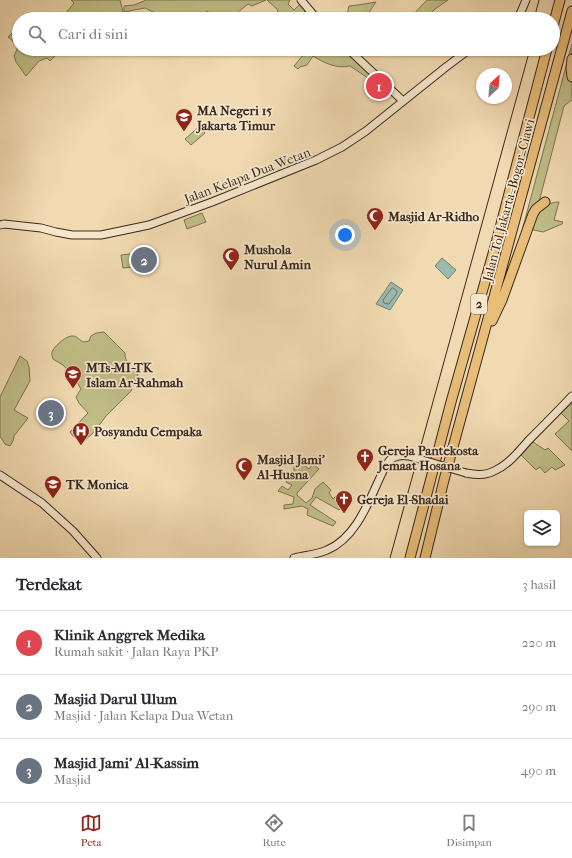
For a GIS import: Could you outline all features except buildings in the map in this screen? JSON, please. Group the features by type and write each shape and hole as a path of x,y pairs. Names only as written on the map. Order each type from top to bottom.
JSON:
{"highway":[{"path":"557,12 560,0"},
{"name":"Jalan Tol Jakarta–Bogor–Ciawi","path":"560,55 572,11"},
{"name":"Jalan Tol Jakarta–Bogor–Ciawi","path":"410,558 545,56"},
{"name":"Jalan Tol Jakarta–Bogor–Ciawi","path":"425,558 444,480 560,56"},
{"path":"572,59 572,77"},
{"path":"485,332 494,318 502,300 533,214 536,209 545,202"}],"street":[{"path":"301,0 311,12"},
{"path":"521,12 526,0"},
{"path":"355,56 403,101"},
{"name":"Jalan Kelapa Dua Wetan","path":"0,225 4,224 41,228 56,232 84,235 101,235 149,225 286,173 334,152 366,131 461,56"},
{"path":"294,558 315,554 331,548 352,531 374,491 384,469 393,458 403,455 476,475 491,472 500,468 519,451 572,396"},
{"path":"0,475 49,509 73,531 97,558"}],"shaded area":[{"path":"71,0 120,0 123,12 67,12 74,3"},
{"path":"266,0 252,6 248,4 238,12 153,12 145,8 124,12 124,6 134,5 144,1"},
{"path":"267,0 290,0 288,4 294,10 300,4 306,10 304,12 277,12 278,10"},
{"path":"427,0 448,0 432,12 416,12"},
{"path":"376,2 369,12 348,12 349,6"},
{"path":"12,33 12,40 8,37"},
{"path":"572,44 570,60 572,100 564,106 539,202 528,216 523,227"},
{"path":"14,56 55,56 50,61 47,58 39,61 26,76 16,62"},
{"path":"302,56 313,56 307,65 298,69 294,66"},
{"path":"313,56 354,56 372,72 368,78 350,66 340,67 322,61"},
{"path":"200,126 205,133 191,145 185,139"},
{"path":"559,202 554,220 563,222 562,224 543,232 529,229 539,210 552,203"},
{"path":"202,213 206,222 187,229 184,220"},
{"path":"130,254 132,267 123,268 121,255"},
{"path":"104,332 125,353 127,362 138,375 131,391 83,442 73,436 70,432 88,413 76,397 81,389 74,377 63,365 53,359 52,352 59,343 68,337 74,336 84,342 89,341 91,336 96,333"},
{"path":"20,356 27,361 30,381 14,410 28,418 14,436 10,446 5,444 0,437 0,397"},
{"path":"572,403 572,451 555,434 569,421 561,413"},
{"path":"533,442 545,450 548,448 565,465 555,470 552,467 545,473 540,467 536,470 521,455"},
{"path":"299,459 305,463 304,465 309,469 313,464 319,469 297,493 297,495 306,503 312,498 315,489 323,482 331,490 329,493 333,499 336,496 340,499 343,496 346,497 339,510 316,497 310,505 336,522 333,526 307,515 308,509 302,506 284,509 284,505 293,504 294,497 278,491 282,486 288,490 292,485 286,482 294,472 294,467"}],"water":[{"path":"442,258 456,270 448,279 435,266"},
{"path":"391,282 403,290 390,310 376,304"}],"tram line":[{"path":"536,12 539,0"},
{"path":"390,558 528,56"}],"place":[{"name":"Klinik Anggrek Medika","path":"379,86"},
{"name":"MA Negeri 15 Jakarta Timur","path":"184,132"},
{"name":"Masjid Ar-Ridho","path":"375,231"},
{"name":"Masjid Darul Ulum","path":"144,260"},
{"name":"Mushola Nurul Amin","path":"231,271"},
{"name":"MTs-MI-TK Islam Ar-Rahmah","path":"73,389"},
{"name":"Masjid Jami' Al-Kassim","path":"51,413"},
{"name":"Posyandu Cempaka","path":"81,446"},
{"name":"Gereja Pantekosta Jemaat Hosana","path":"365,472"},
{"name":"Masjid Jami' Al-Husna","path":"244,481"},
{"name":"TK Monica","path":"53,499"},
{"name":"Gereja El-Shadai","path":"344,514"}]}
